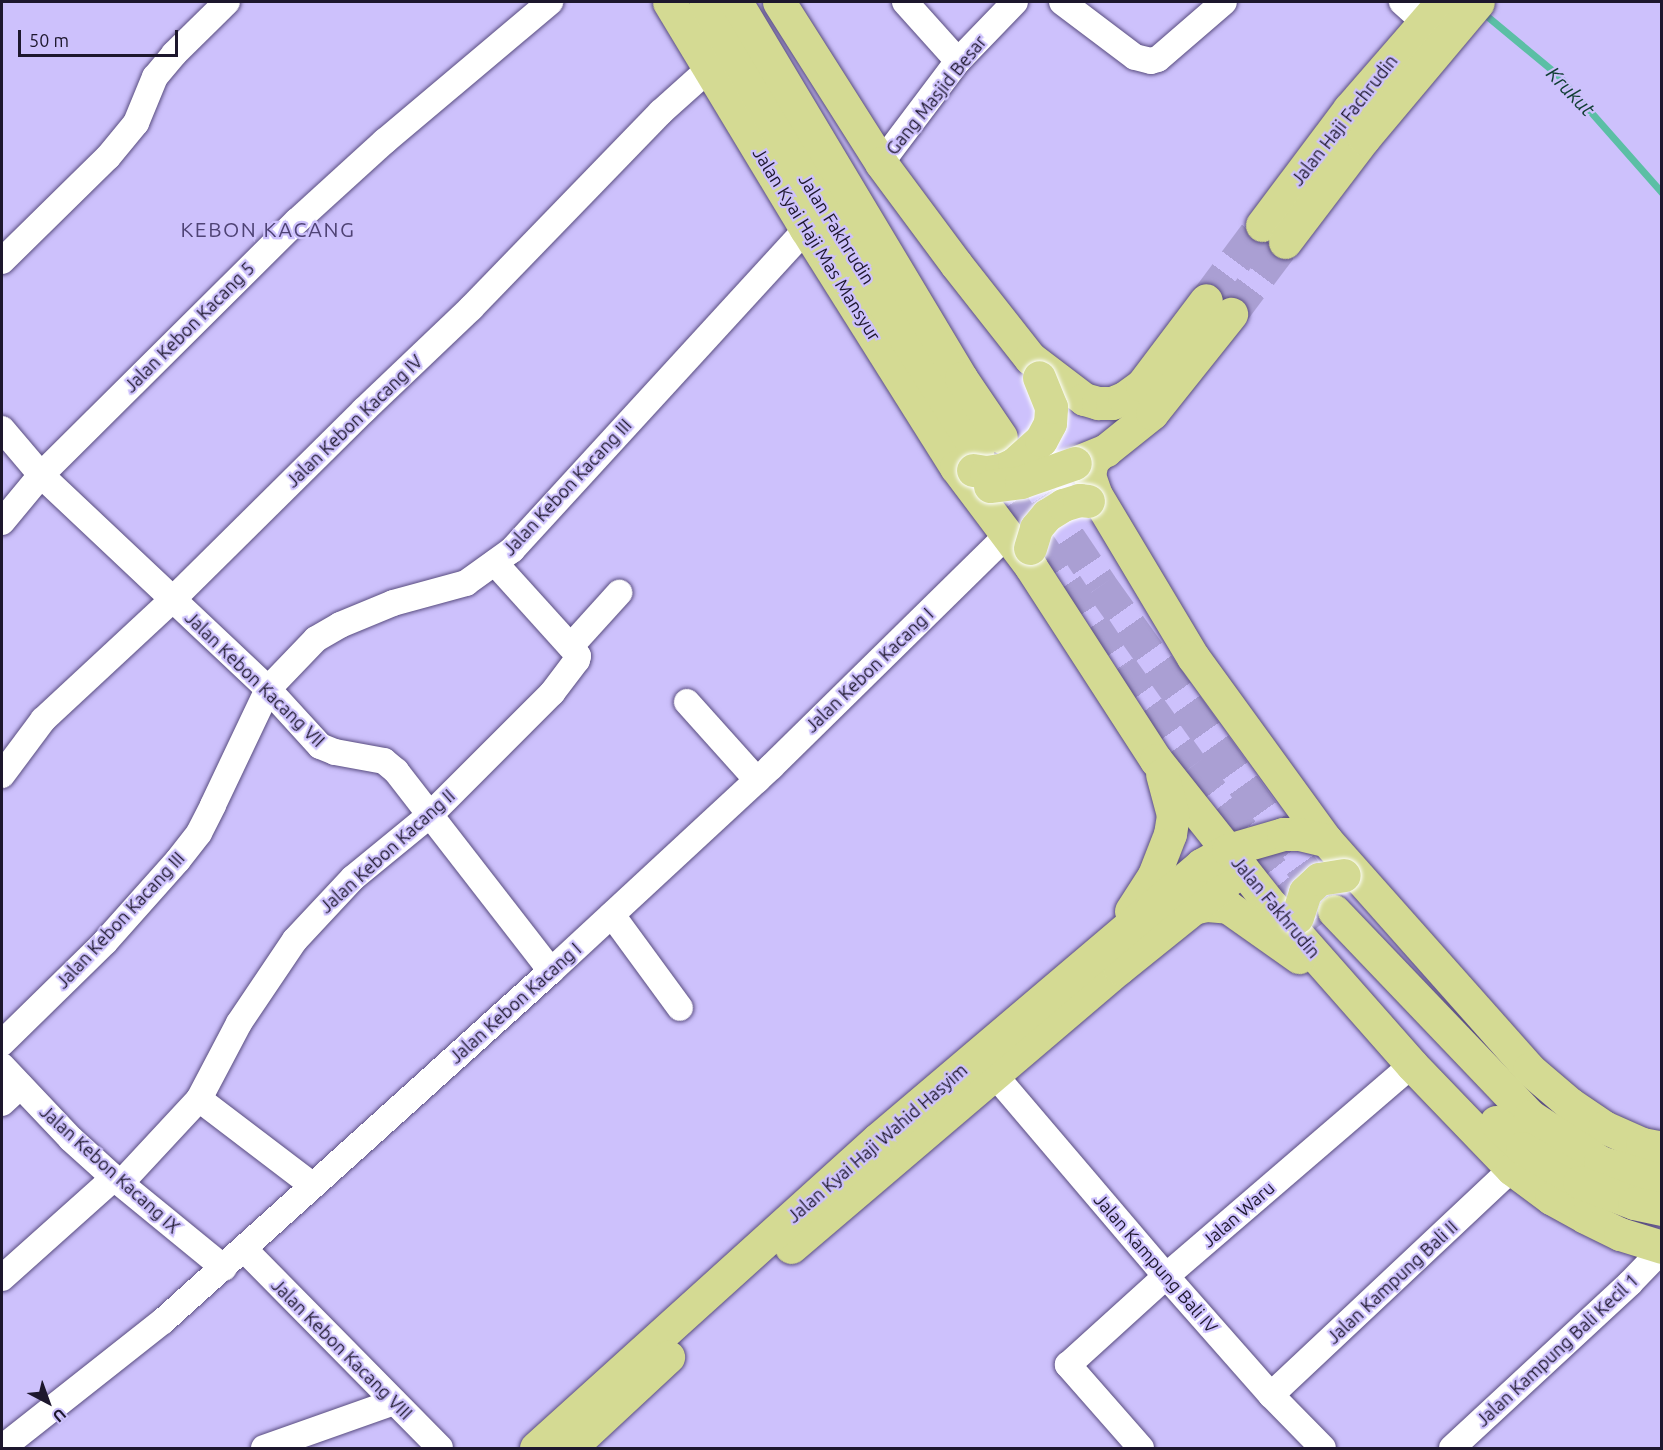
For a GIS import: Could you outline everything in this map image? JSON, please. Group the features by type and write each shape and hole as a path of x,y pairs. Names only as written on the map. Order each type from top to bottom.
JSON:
{"main road":[{"name":"Jalan Kyai Haji Mas Mansyur","path":"669,2 806,229 978,466"},
{"name":"Jalan Fakhrudin","path":"705,2 816,198 978,466 1021,547 1156,760 1235,859 1311,921 1530,1116 1600,1162 1662,1181"},
{"name":"Jalan Fakhrudin","path":"736,2 961,378 978,466"},
{"path":"780,2 882,163 1034,367 1051,407 1050,423 1041,440 1014,464 1001,470 978,466"},
{"name":"Jalan Haji Fachrudin","path":"1274,234 1364,138 1429,16 1478,2"},
{"path":"978,466 1021,483 1086,459 1130,433 1152,413 1218,307 1142,385 1124,398 1112,403 1098,403 1084,399 1034,367"},
{"path":"1086,459 1090,468 1090,482 1095,503 1193,657 1353,876 1529,1069 1570,1104 1604,1127 1642,1144 1662,1148"},
{"path":"1021,547 1047,515 1063,505 1079,500 1095,503"},
{"path":"1112,940 1154,875 1170,834 1173,815 1167,788 1156,760"},
{"path":"1235,859 1284,834 1326,840"},
{"name":"Jalan Kyai Haji Wahid Hasyim","path":"570,1449 760,1273 1189,909 1235,859"},
{"name":"Jalan Kyai Haji Wahid Hasyim","path":"536,1449 878,1139 1112,940 1201,865 1235,859"},
{"path":"1311,921 1305,892 1319,879 1353,876"},
{"path":"1189,909 1207,905 1228,907 1286,946 1310,966 1333,973"},
{"name":"Jalan Fakhrudin","path":"1311,921 1333,973 1412,1065 1512,1169 1551,1198 1658,1255"},
{"name":"Jalan Fakhrudin","path":"1311,921 1440,1064 1522,1148 1579,1182 1634,1203 1662,1209"}],"street":[{"path":"2,261 108,157 136,123 155,77 174,54 227,2"},
{"name":"Jalan Kebon Kacang 5","path":"2,522 41,475 297,221 412,118 550,2"},
{"path":"905,2 958,61"},
{"name":"Gang Masjid Besar","path":"882,163 958,61 1015,2"},
{"path":"1062,2 1135,57 1151,61 1167,52 1224,2"},
{"name":"Jalan Kebon Kacang IV","path":"2,775 43,720 172,600 471,308 662,112 710,68"},
{"name":"Jalan Kebon Kacang III","path":"2,1043 105,942 178,860 204,823 238,756 268,689 316,639 340,625 393,603 466,583 512,550 806,229"},
{"name":"Jalan Kebon Kacang VII","path":"2,429 41,475 268,689 320,746 334,752 384,760 396,771 551,971"},
{"name":"Jalan Kebon Kacang I","path":"2,1448 163,1321 224,1268 757,780 1021,547"},
{"path":"495,563 571,646 619,593"},
{"name":"Jalan Kebon Kacang II","path":"2,1278 117,1180 199,1099 239,1023 295,940 354,878 430,815 552,693 578,658 571,646"},
{"path":"687,702 757,780"},
{"path":"612,915 680,1008"},
{"name":"Jalan Waru","path":"1141,1449 1068,1365 1166,1276 1412,1065"},
{"name":"Jalan Kebon Kacang IX","path":"2,1066 11,1094 224,1268"},
{"name":"Jalan Kampung Bali IV","path":"993,1073 1166,1276 1271,1395 1323,1449"},
{"path":"199,1099 313,1186"},
{"name":"Jalan Kampung Bali II","path":"1271,1395 1512,1169"},
{"name":"Jalan Kebon Kacang VIII","path":"244,1249 440,1449"},
{"name":"Jalan Kampung Bali Kecil 1","path":"1452,1449 1658,1255"},
{"path":"264,1449 394,1402"}],"waterway":[{"name":"Krukut","path":"1482,12 1559,76 1662,193"}],"tunnel":[{"path":"1206,300 1262,225"},
{"path":"1231,314 1285,242"},
{"path":"1014,456 1101,585 1331,907"},
{"path":"985,462 1121,667 1192,766 1317,927"}],"district":[{"name":"KEBON KACANG","path":"268,229"}]}
